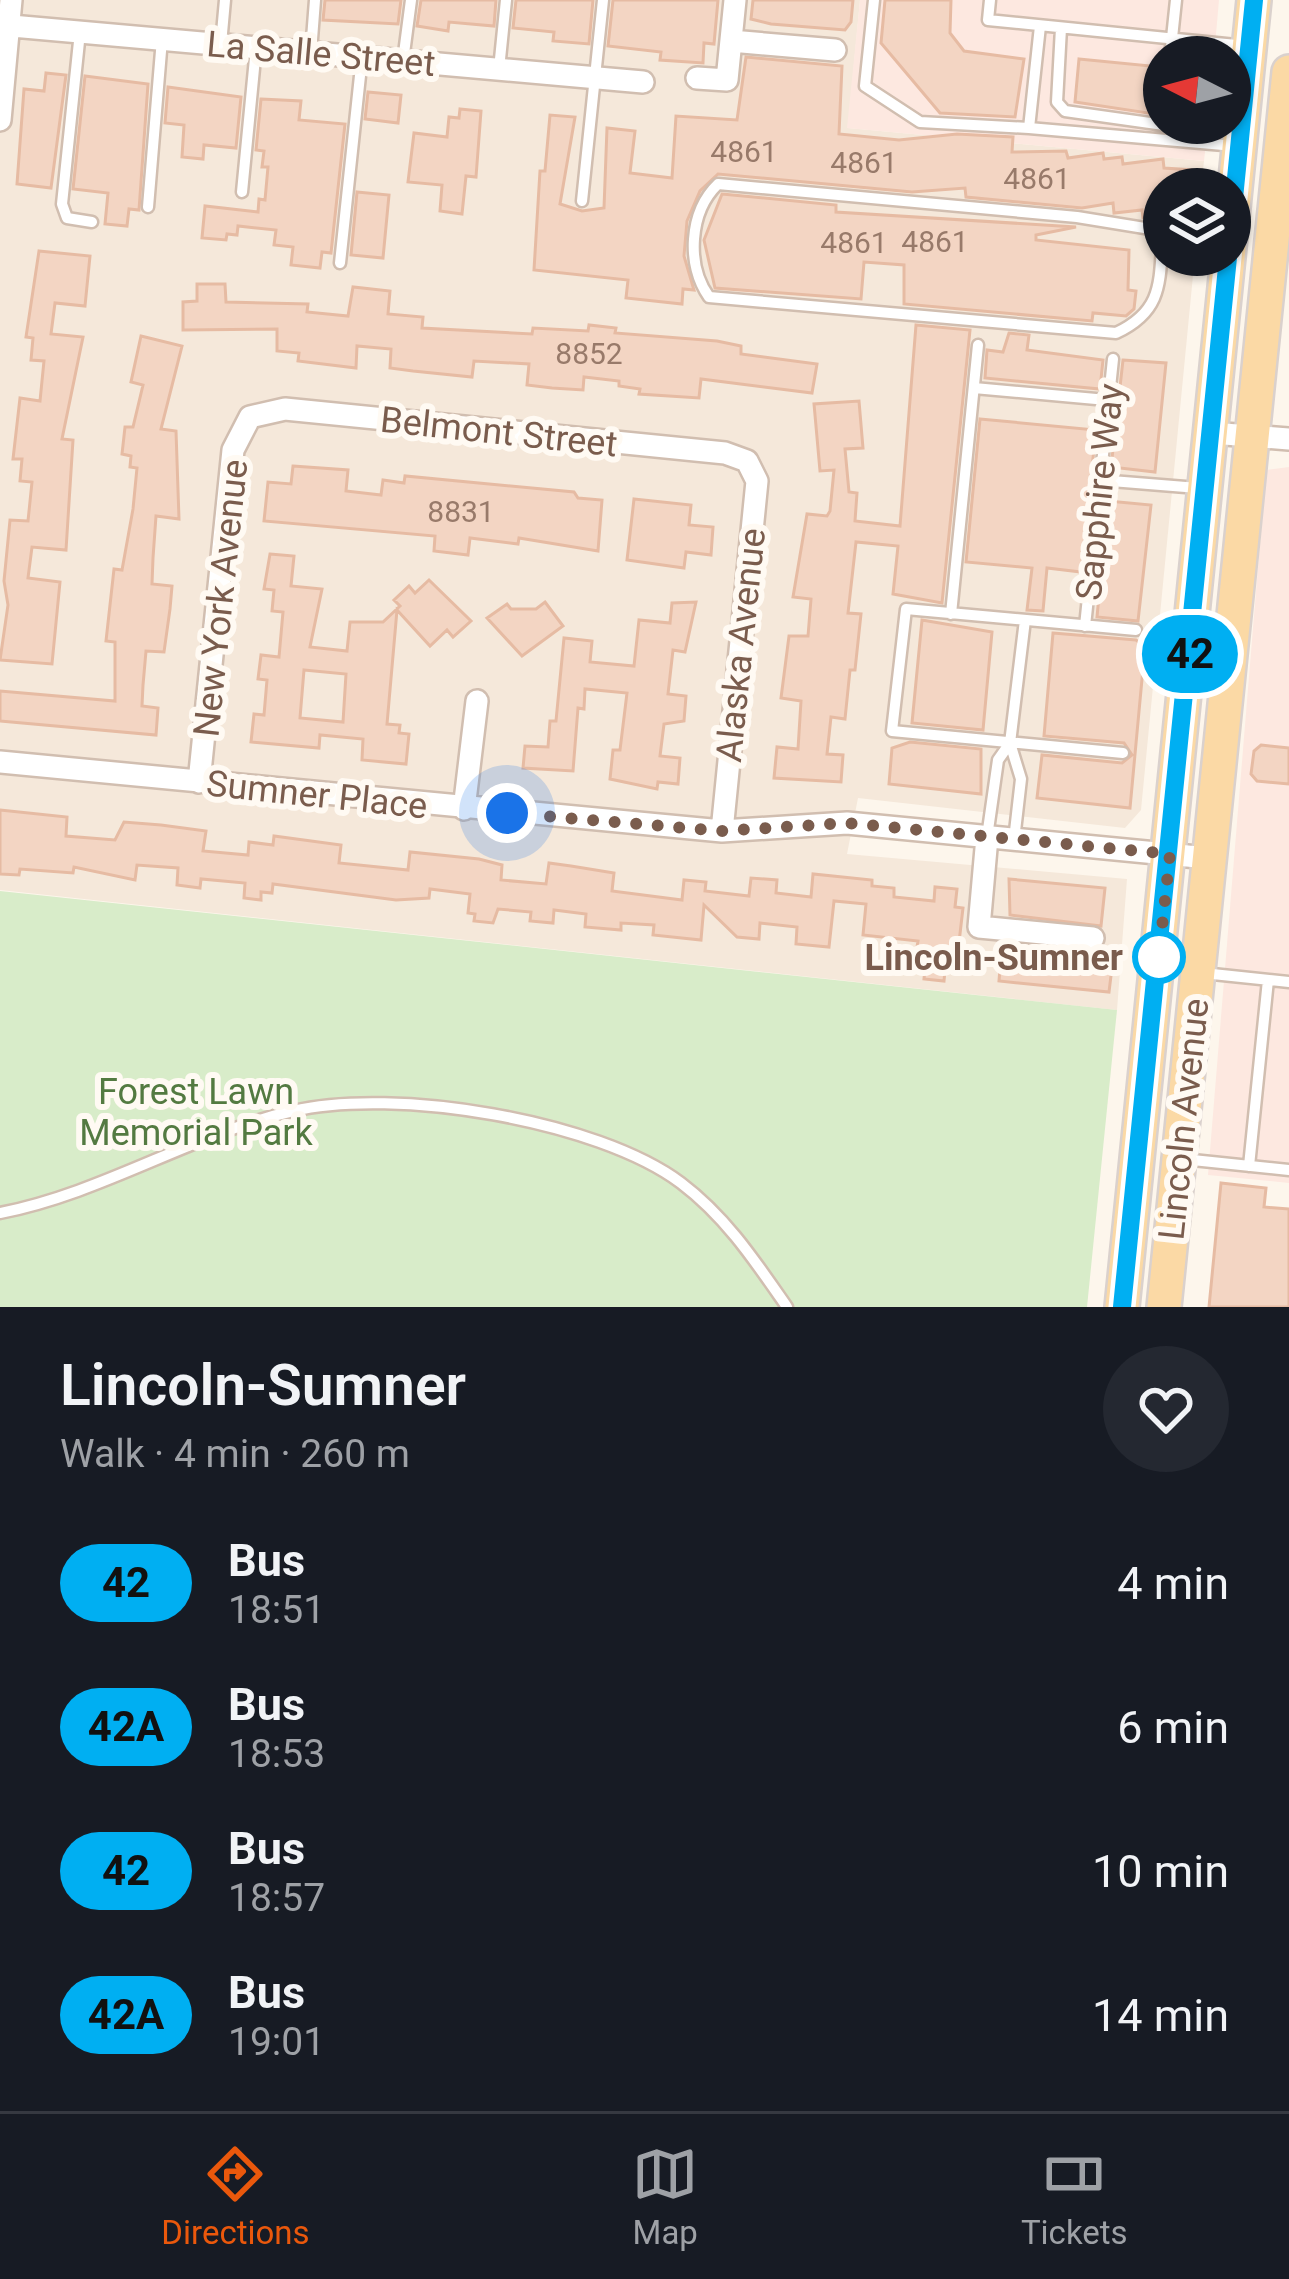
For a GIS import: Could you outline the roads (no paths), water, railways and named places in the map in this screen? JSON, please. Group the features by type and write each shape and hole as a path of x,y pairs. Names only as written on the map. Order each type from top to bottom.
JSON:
{"main road":[{"name":"Lincoln Avenue","path":"1250,36 1253,0"},
{"name":"Lincoln Avenue","path":"1164,1307 1289,72"},
{"path":"1240,146 1285,136"},
{"name":"Lincoln Avenue","path":"1238,168 1240,146"},
{"name":"Lincoln Avenue","path":"1122,1307 1228,276"},
{"path":"1138,1155 1179,1159"}],"street":[{"path":"0,120 4,25 11,0"},
{"path":"697,78 727,80 735,0"},
{"name":"La Salle Street","path":"4,25 643,82"},
{"path":"731,41 835,50"},
{"name":"Belmont Street","path":"250,417 285,409 725,453 748,461"},
{"name":"New York Avenue","path":"199,782 233,450 250,417"},
{"path":"1213,433 1289,440"},
{"name":"Alaska Avenue","path":"722,831 757,481 748,461"},
{"path":"464,809 476,701"},
{"name":"Sumner Place","path":"0,761 722,831 847,823 1208,858"},
{"path":"987,837 979,927 1093,938"}],"lane":[{"path":"220,44 225,0"},
{"path":"311,52 315,0"},
{"path":"404,61 411,0"},
{"path":"499,69 506,0"},
{"path":"582,202 603,0"},
{"path":"874,0 865,86 920,122 1143,138"},
{"path":"990,0 988,20 1143,36"},
{"path":"1172,36 1176,0"},
{"path":"1029,128 1040,26"},
{"path":"1061,28 1057,102 1065,111 1143,121"},
{"path":"80,32 62,204 67,218 92,221"},
{"path":"148,207 162,39"},
{"path":"242,192 256,47"},
{"path":"340,263 362,57"},
{"path":"1214,144 1240,146"},
{"path":"718,184 1077,217 1163,232 1163,245 1155,305 1138,323 1116,333 731,302 710,297 694,276 701,200 718,184"},
{"path":"952,614 978,345"},
{"name":"Sapphire Way","path":"1085,626 1113,359"},
{"path":"974,388 1107,400"},
{"path":"1099,480 1207,489"},
{"path":"1123,753 892,731 906,609 1136,630"},
{"path":"1014,840 1021,779 1010,743 1025,620"},
{"path":"987,837 998,760 1010,743"},
{"path":"1197,972 1289,982"},
{"path":"1249,1166 1268,980"},
{"path":"0,1213 95,1185 292,1111 346,1102 428,1106 588,1138 678,1180 734,1231 787,1307"},
{"path":"1179,1159 1289,1170"}],"place":[{"name":"Lincoln-Sumner","path":"1159,957"}],"park label":[{"name":"Forest Lawn Memorial Park","path":"196,1112"}]}
